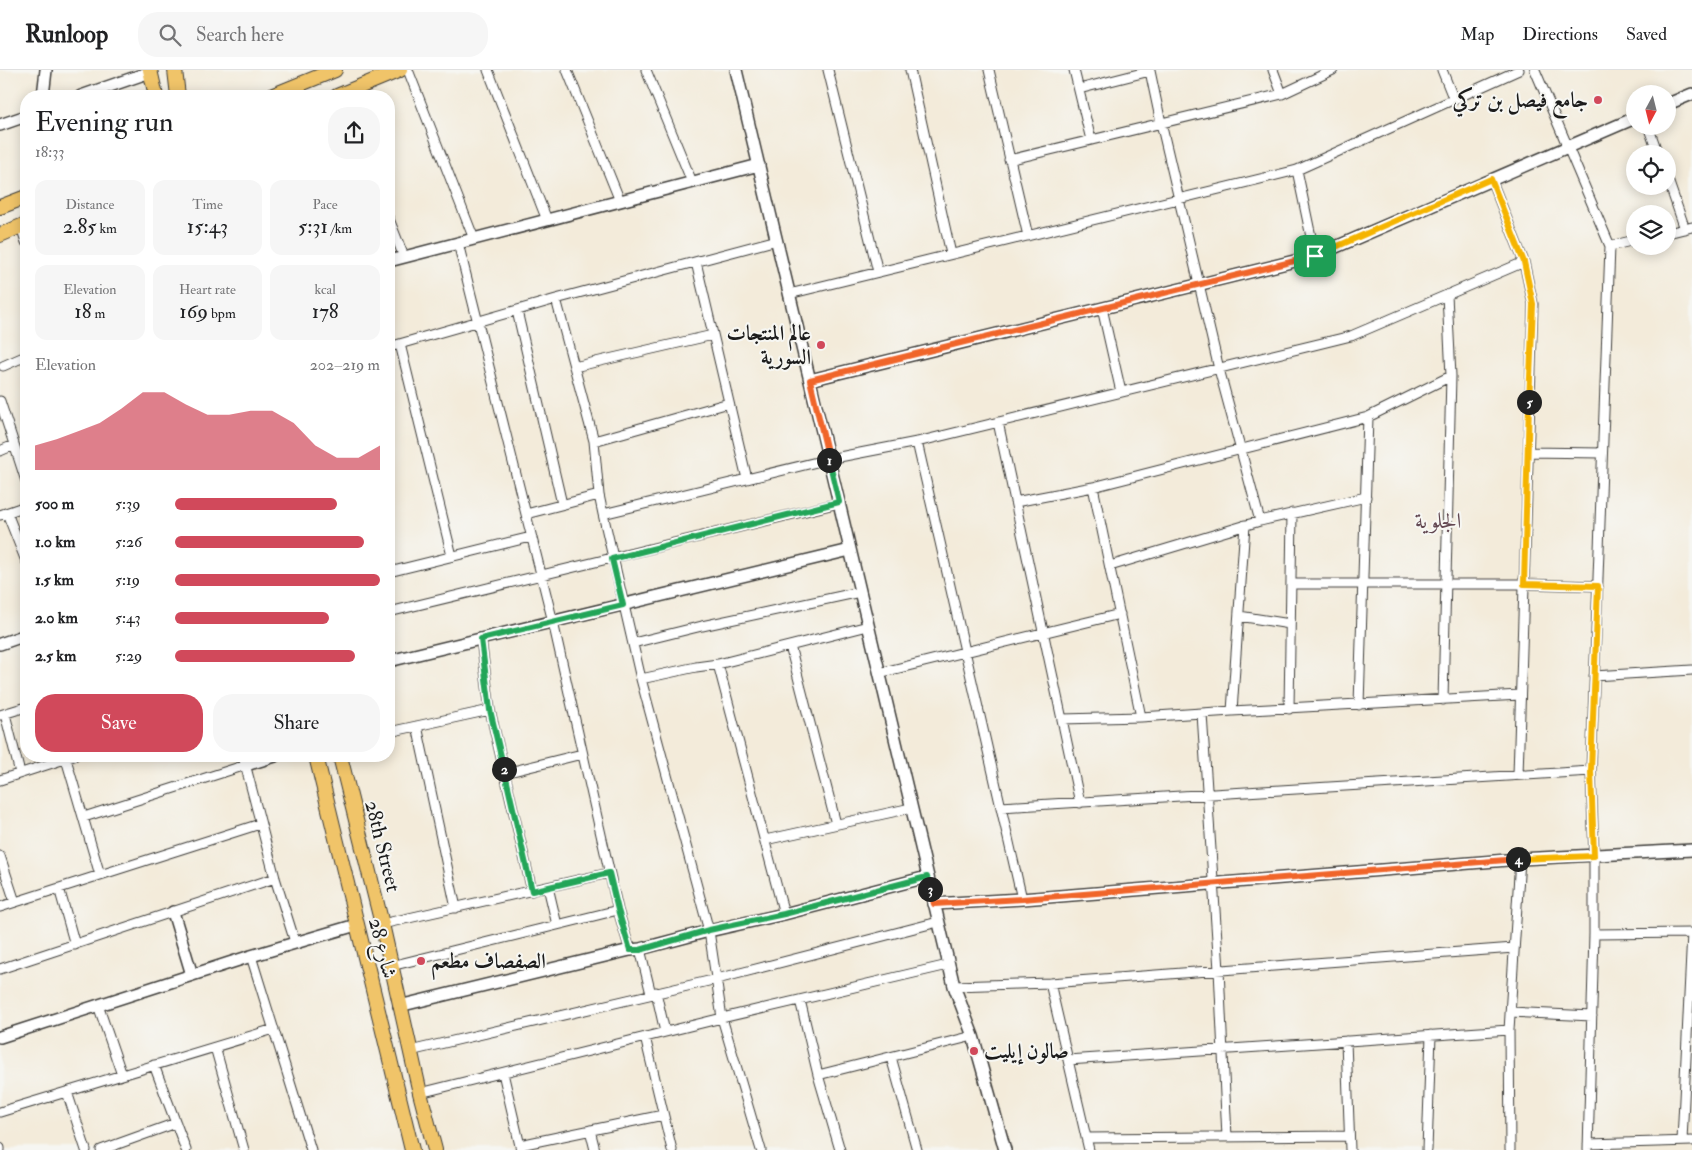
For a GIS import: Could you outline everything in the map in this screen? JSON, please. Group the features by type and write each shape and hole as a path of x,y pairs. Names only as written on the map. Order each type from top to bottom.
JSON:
{"main road":[{"path":"175,70 178,90"},
{"path":"286,90 335,70"},
{"path":"352,90 400,70"},
{"path":"150,71 155,90"},
{"path":"0,208 20,200"},
{"path":"0,235 20,227"},
{"name":"شارع 28","path":"317,762 412,1150"},
{"name":"28th Street","path":"342,762 435,1150"}],"street":[{"path":"44,90 46,70"},
{"path":"408,70 474,239"},
{"path":"488,70 547,220"},
{"path":"567,70 620,201"},
{"path":"646,70 692,182"},
{"path":"736,70 948,965 973,1036 1005,1150"},
{"path":"828,70 878,272"},
{"path":"910,70 951,254"},
{"path":"989,70 1028,236"},
{"path":"1074,70 1091,140"},
{"path":"1273,70 1282,94"},
{"path":"1009,160 1282,94 1333,70"},
{"path":"1442,70 1454,100"},
{"path":"789,294 1297,170 1519,70"},
{"path":"1535,70 1610,246 1591,771 1594,934 1588,1147 1692,1141"},
{"path":"98,90 150,71"},
{"path":"1079,89 1150,71 1219,368 1260,520"},
{"path":"1676,101 1692,94"},
{"path":"0,125 20,118"},
{"path":"810,380 1315,256 1626,122"},
{"path":"395,259 759,165"},
{"path":"1297,170 1315,256"},
{"path":"1491,179 1524,262 1533,304 1518,775"},
{"path":"1674,195 1688,228"},
{"path":"395,234 404,257"},
{"path":"395,345 556,299 777,240"},
{"path":"1610,246 1626,242"},
{"path":"458,243 553,622 618,910 653,993 665,1032"},
{"path":"696,262 747,479"},
{"path":"603,514 829,459 917,442 1351,336 1524,262"},
{"path":"1443,700 1451,376 1447,295"},
{"path":"556,299 594,441 599,495 623,605 641,679 709,930 722,1018 761,1150"},
{"path":"1102,308 1121,392"},
{"path":"516,311 562,504"},
{"path":"574,367 713,335"},
{"path":"400,344 452,556"},
{"path":"1,363 20,358"},
{"path":"1015,502 1093,487 1368,417 1451,376"},
{"path":"0,401 20,463"},
{"path":"594,441 729,403"},
{"path":"1359,704 1368,417"},
{"path":"998,422 1080,803"},
{"path":"917,442 1022,899"},
{"path":"0,451 14,445"},
{"path":"1528,452 1602,453"},
{"path":"1093,487 1141,717"},
{"path":"526,514 599,495"},
{"path":"1110,566 1260,520 1366,497"},
{"path":"395,611 839,502"},
{"path":"20,508 3,514 20,549"},
{"path":"1289,709 1292,514"},
{"path":"1232,711 1245,525"},
{"path":"395,570 531,537"},
{"path":"395,660 850,550"},
{"path":"1291,584 1524,584 1598,586"},
{"path":"633,643 860,592"},
{"path":"880,674 1120,614"},
{"path":"1239,616 1290,624"},
{"path":"641,679 718,664 868,626"},
{"path":"0,644 20,637"},
{"path":"481,639 490,710 532,891"},
{"path":"790,646 836,824"},
{"path":"718,664 784,914"},
{"path":"1594,676 1692,670"},
{"path":"1062,719 1202,714 1520,695"},
{"path":"20,709 2,715 20,773"},
{"path":"395,731 490,710"},
{"path":"1202,714 1219,970 1227,1137"},
{"path":"417,726 456,908"},
{"path":"505,773 582,754"},
{"path":"0,780 57,762"},
{"path":"71,762 100,875"},
{"path":"84,817 242,762"},
{"path":"245,762 274,878 295,942"},
{"path":"1001,807 1591,771"},
{"path":"765,840 911,808"},
{"path":"0,907 260,824"},
{"path":"934,904 1022,899 1520,859 1692,850"},
{"path":"0,856 15,902"},
{"path":"1510,1150 1509,1030 1520,859"},
{"path":"382,924 609,873"},
{"path":"399,1006 635,950 709,930 784,914 927,877"},
{"path":"0,969 274,878"},
{"path":"548,887 558,925"},
{"path":"59,888 74,944"},
{"path":"391,966 618,910"},
{"path":"173,912 192,975"},
{"path":"410,1050 717,979 938,922"},
{"path":"0,1037 295,942 356,925"},
{"path":"1594,934 1692,933 1682,1141"},
{"path":"954,986 1050,983 1514,948"},
{"path":"251,956 311,1150"},
{"path":"420,1093 722,1018 948,965"},
{"path":"1050,983 1089,1150"},
{"path":"800,1000 818,1075 840,1150"},
{"path":"98,1005 122,1075"},
{"path":"1510,1012 1592,1016"},
{"path":"0,1112 274,1030"},
{"path":"1068,1060 1509,1030"},
{"path":"818,1075 973,1036"},
{"path":"1427,1150 1431,1036"},
{"path":"645,1037 672,1150"},
{"path":"1346,1041 1350,1150"},
{"path":"215,1047 244,1150"},
{"path":"891,1057 917,1150"},
{"path":"154,1066 186,1150"},
{"path":"503,1073 521,1147 590,1130 664,1115"},
{"path":"67,1092 86,1150"},
{"path":"101,1150 176,1123"},
{"path":"590,1130 596,1150"},
{"path":"1086,1138 1349,1136"}],"place":[{"name":"جامع فيصل بن تركي","path":"1598,100"},
{"name":"عالم المنتجات السورية","path":"821,345"},
{"name":"الصفصاف مطعم","path":"421,961"},
{"name":"صالون إيليت","path":"974,1051"}],"district":[{"name":"الجلوية","path":"1438,520"}],"route":[{"path":"1491,179 1524,262 1533,304 1524,584 1598,586 1591,771 1594,856 1520,859 1022,899 934,904 927,877 784,914 709,930 640,950 630,950 609,873 532,891 490,710 481,639 623,605 612,559 839,502 810,380 1315,256 1491,179"}]}
